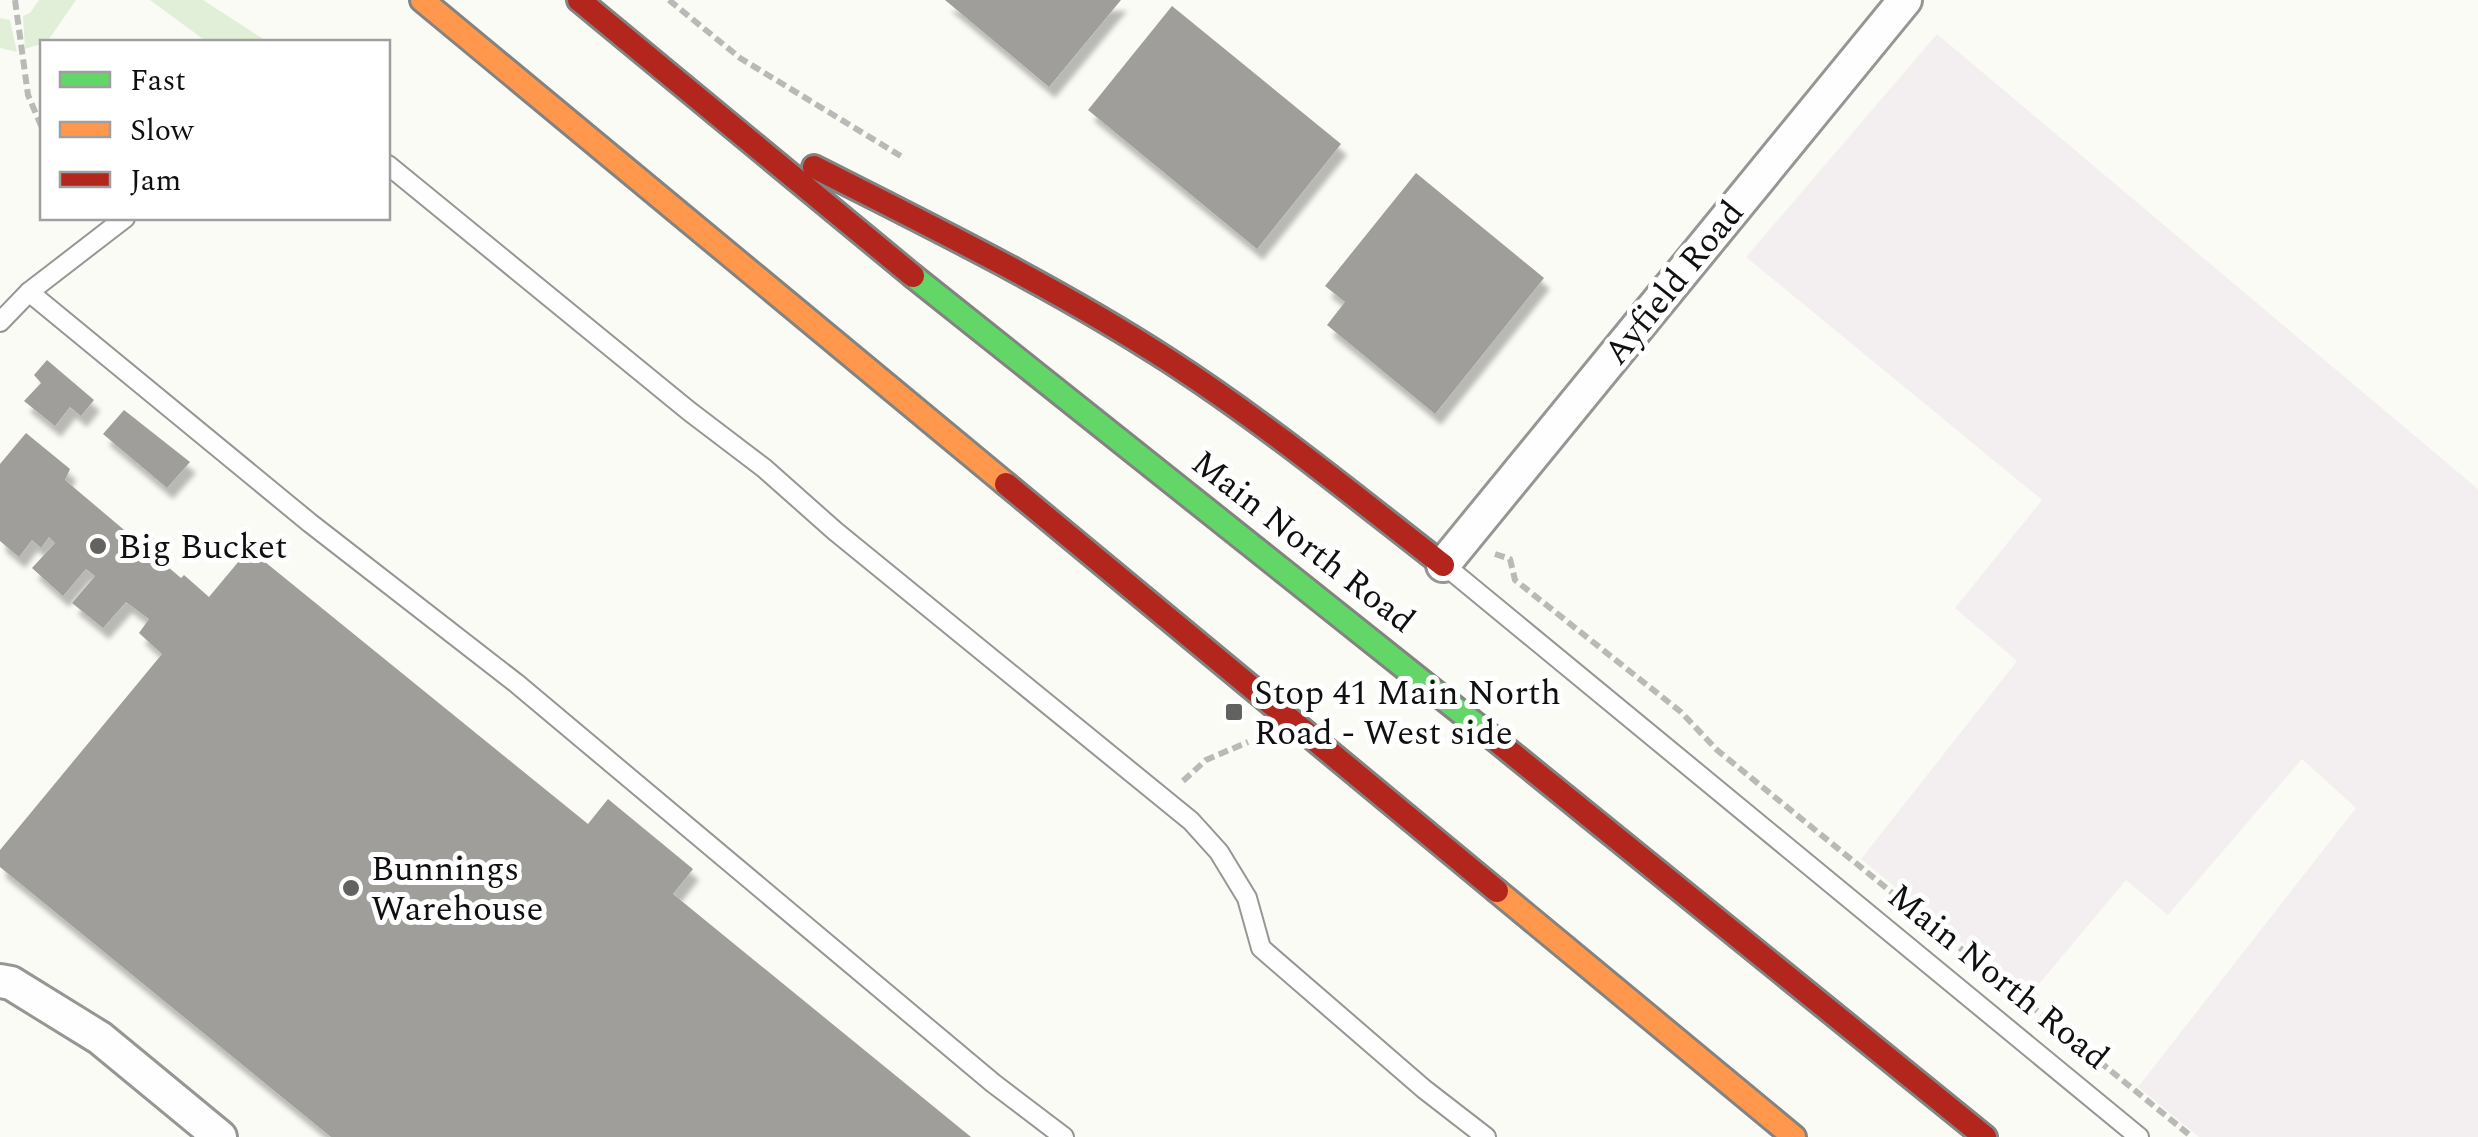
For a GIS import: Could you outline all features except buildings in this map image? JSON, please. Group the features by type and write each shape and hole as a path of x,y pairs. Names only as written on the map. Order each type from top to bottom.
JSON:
{"highway":[{"path":"422,0 1794,1137"},
{"name":"Main North Road","path":"579,0 855,230 1407,668 1985,1137"},
{"path":"727,123 1039,282 1171,362 1269,431 1444,565"}],"street":[{"name":"Ayfield Road","path":"1444,565 1905,0"},
{"path":"0,981 100,1038 220,1137"}],"lane":[{"path":"390,167 764,468 834,531 1192,822 1220,852 1247,898 1262,948 1486,1137"},
{"path":"0,322 29,292 122,220"},
{"path":"29,292 310,523 516,683 994,1083 1064,1137"},
{"name":"Main North Road","path":"1444,565 2139,1137"}],"path":[{"path":"15,0 28,94 40,123"},
{"path":"1167,802 1206,760 1242,746 1258,734"}],"shaded area":[{"path":"1937,34 2478,489 2478,1137 2199,1137 2138,1087 2356,808 2302,759 2168,915 2126,880 2028,997 1861,859 2017,661 1955,608 2042,500 1746,257"}],"green space":[{"path":"39,0 76,0 48,40 40,40 40,44 25,49 23,16"},
{"path":"150,0 203,0 265,40 204,40"},
{"path":"0,18 10,20 17,52 0,48"}],"traffic: fast":[{"path":"913,276 1493,738"}],"traffic: slow":[{"path":"422,0 1006,484"},
{"path":"1497,891 1794,1137"}],"traffic: jam":[{"path":"579,0 913,276"},
{"path":"814,167 1038,283 1168,360 1273,434 1443,565"},
{"path":"1006,484 1497,891"},
{"path":"1493,738 1985,1137"}],"place":[{"name":"Big Bucket","path":"98,546"},
{"name":"Stop 41 Main North Road - West side","path":"1234,712"},
{"name":"Bunnings Warehouse","path":"351,888"}]}
